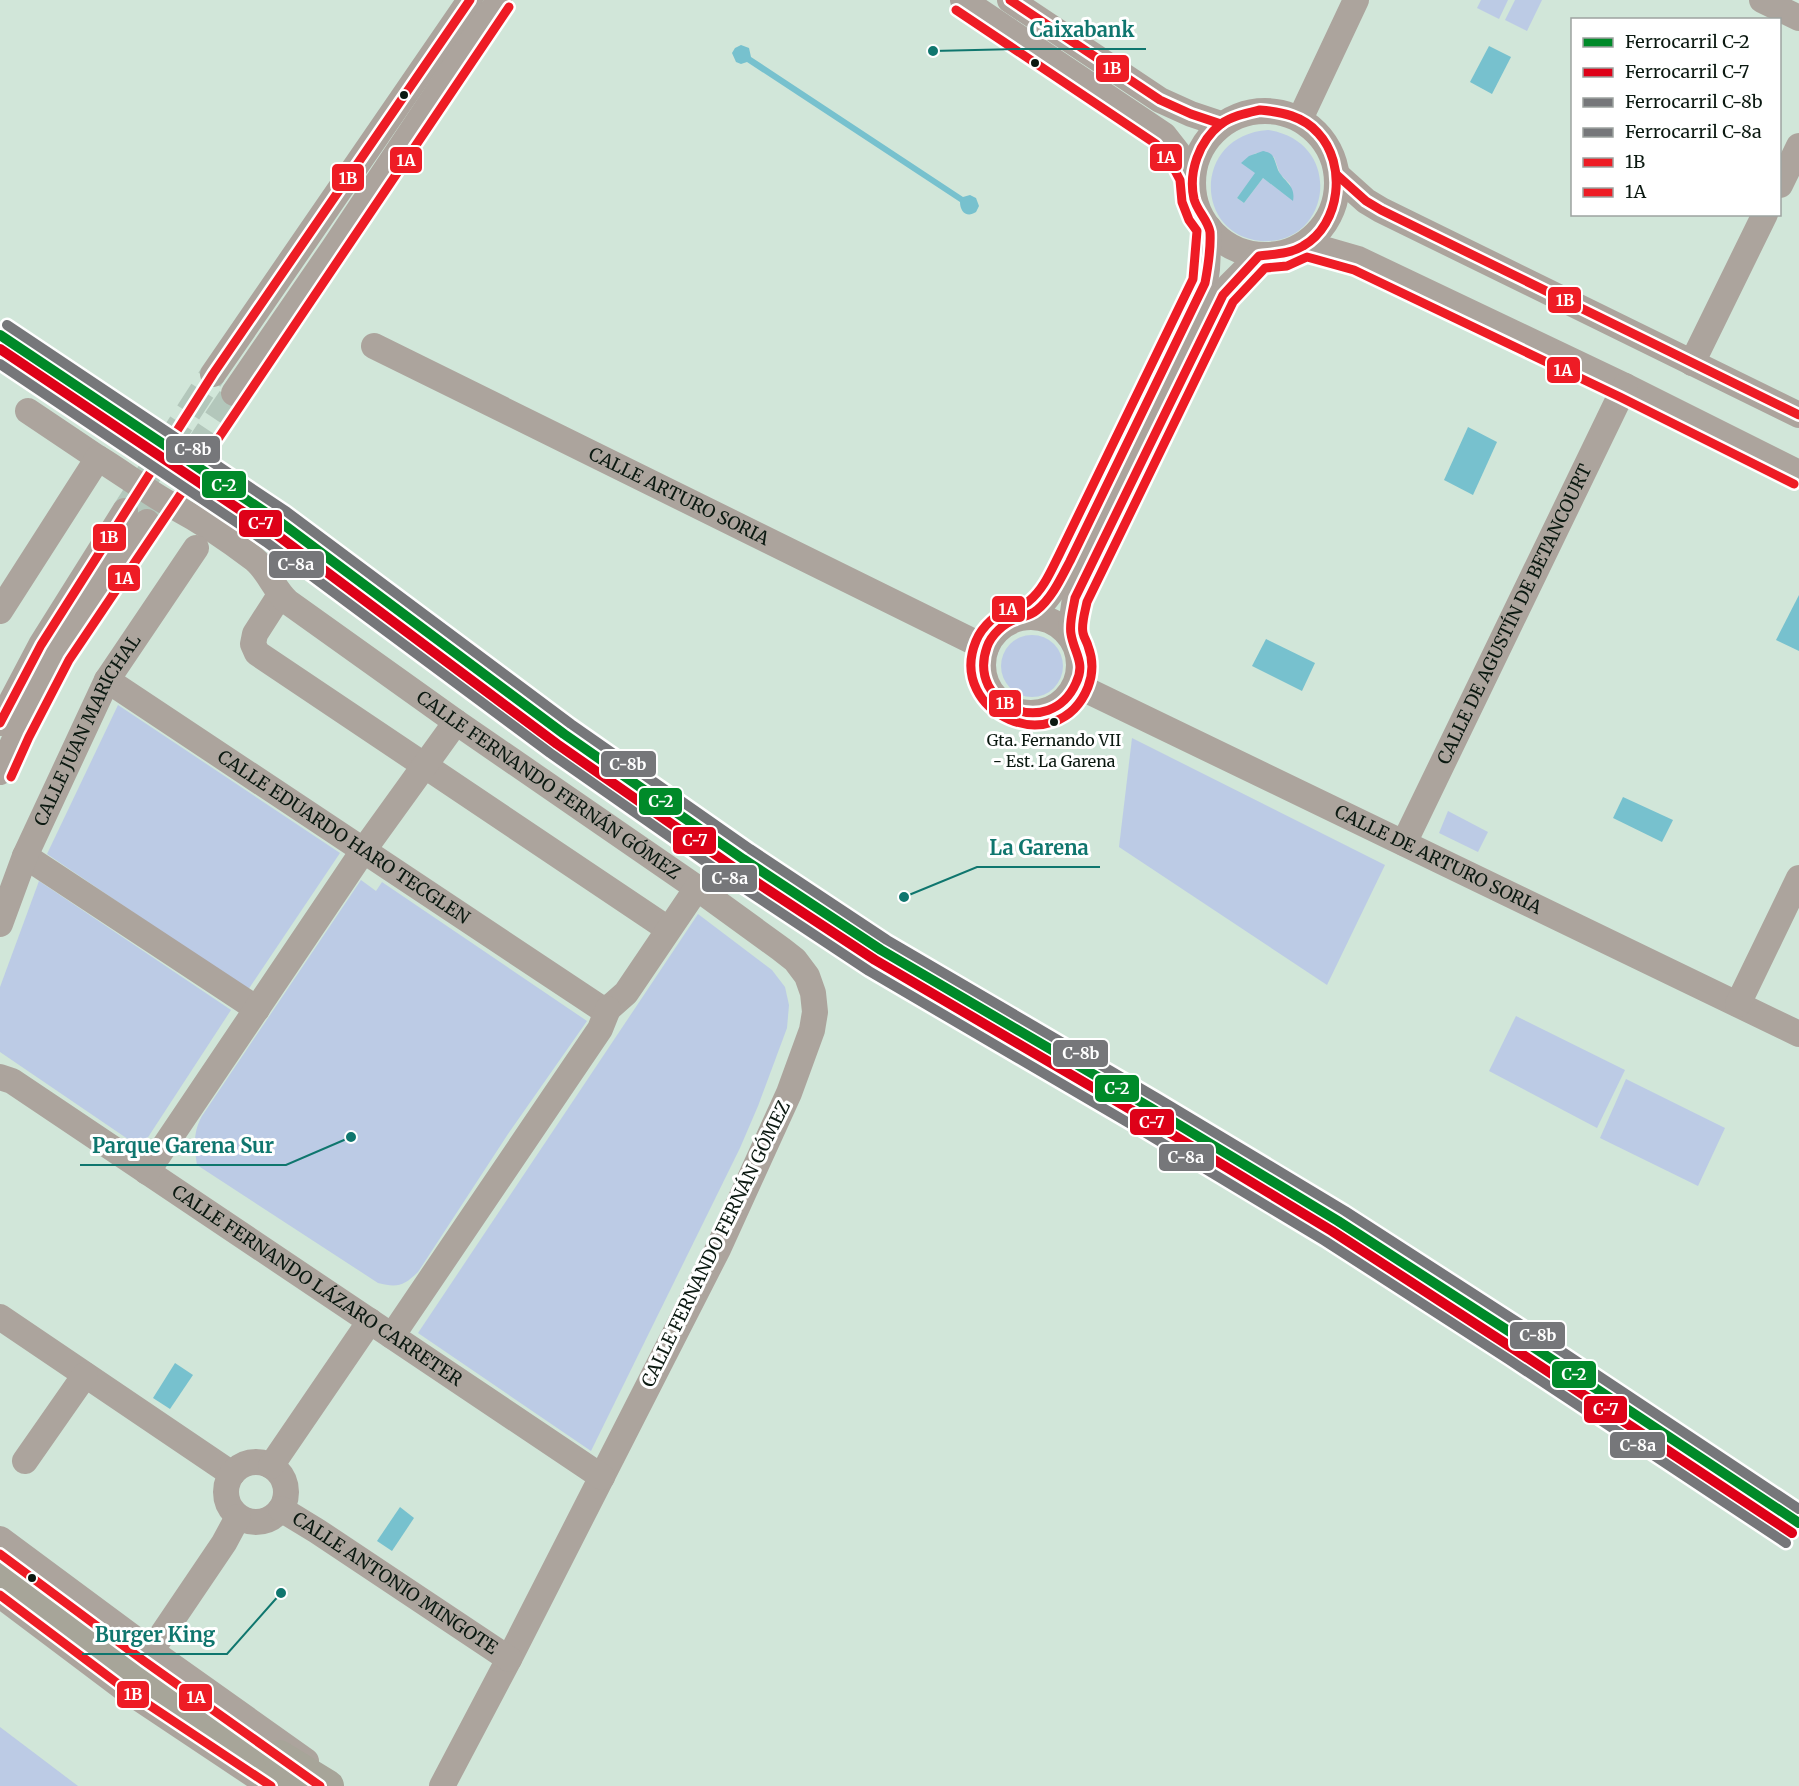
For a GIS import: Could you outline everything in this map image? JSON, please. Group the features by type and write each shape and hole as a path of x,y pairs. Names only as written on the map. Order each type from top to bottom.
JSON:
{"main road":[{"path":"0,1571 144,1660 328,1786"},
{"path":"144,1660 294,1786"}],"street":[{"path":"213,374 470,0"},
{"path":"234,393 499,0"},
{"path":"963,0 1164,135 1182,158 1192,176"},
{"path":"1010,0 1160,100 1221,124"},
{"path":"1300,119 1356,0"},
{"path":"1762,0 1799,18"},
{"path":"1260,110 1281,112 1300,119 1316,131 1329,147 1337,175 1334,208 1323,228 1306,244 1284,254 1259,256 1234,248 1209,228 1200,215 1194,199 1192,176 1197,156 1207,138 1221,124 1240,114 1260,110"},
{"path":"1781,181 1799,146"},
{"path":"1337,175 1366,201 1382,210 1799,415"},
{"path":"1692,363 1764,216"},
{"path":"1029,616 1053,621 1071,637 1079,656 1080,671 1076,685 1059,705 1046,711 1033,713 1020,712 996,699 984,675 983,661 986,648 994,634 1006,623 1029,616 1042,605 1056,587 1070,561 1205,283 1209,228"},
{"path":"1306,244 1358,259 1625,386 1799,473"},
{"path":"1071,637 1076,598 1210,321 1229,286 1259,256"},
{"name":"CALLE ARTURO SORIA","path":"374,346 986,648"},
{"name":"CALLE DE AGUSTÍN DE BETANCOURT","path":"1404,843 1625,386"},
{"path":"28,411 172,506 195,533 196,548 215,544 239,549"},
{"path":"0,611 98,458"},
{"name":"CALLE FERNANDO FERNÁN GÓMEZ","path":"172,506 186,512 256,561 270,575 280,595 456,722 697,888 795,960 807,976 813,993 815,1012 812,1030 789,1093 718,1249 442,1786"},
{"path":"0,723 41,645 136,517 59,654 0,771"},
{"name":"CALLE JUAN MARICHAL","path":"0,924 26,856 107,680 196,548"},
{"path":"280,595 255,634 253,644 257,653 668,929"},
{"name":"CALLE EDUARDO HARO TECGLEN","path":"107,680 579,995 599,1007 608,1009"},
{"name":"CALLE DE ARTURO SORIA","path":"1076,685 1799,1034"},
{"path":"147,1172 363,851 456,722"},
{"path":"26,856 257,1009"},
{"path":"1738,1004 1799,878"},
{"path":"392,1336 600,1029 608,1009 626,993 697,888"},
{"name":"CALLE FERNANDO LÁZARO CARRETER","path":"0,1077 12,1081 602,1477"},
{"path":"0,1317 232,1474"},
{"path":"271,1466 370,1321"},
{"path":"26,1461 86,1375"},
{"path":"263,1463 271,1466 284,1481 285,1500 281,1509 275,1516 257,1523 238,1517 231,1511 225,1492 232,1474 246,1464 263,1463"},
{"name":"CALLE ANTONIO MINGOTE","path":"281,1509 326,1536 509,1659"},
{"path":"144,1660 224,1543 238,1517"},
{"path":"0,1539 144,1660 341,1786"},
{"path":"0,1595 125,1689 271,1786"}],"shaded area":[{"path":"1481,0 1508,0 1499,19 1477,8"},
{"path":"1515,0 1542,0 1527,31 1505,20"},
{"path":"741,45 749,48 751,57 963,197 970,195 976,198 979,206 976,212 965,213 961,209 960,202 747,62 741,64 736,62 732,53"},
{"path":"1489,46 1511,57 1492,94 1470,82"},
{"path":"1268,130 1293,138 1310,153 1319,172 1320,192 1315,211 1303,227 1285,238 1261,241 1239,235 1223,222 1214,205 1211,185 1215,166 1226,149 1243,136","holes":["1256,153 1274,157 1280,174 1290,184 1293,200 1263,178 1244,203 1237,198 1256,173 1242,163"]},
{"path":"1263,151 1273,157 1280,174 1291,187 1293,201 1263,178 1244,203 1237,198 1255,173 1241,163 1249,156"},
{"path":"1468,427 1497,442 1473,495 1444,480"},
{"path":"1799,595 1799,651 1776,640"},
{"path":"1032,635 1054,644 1063,666 1054,688 1032,697 1010,688 1001,666 1010,644"},
{"path":"1266,639 1315,663 1302,691 1252,666"},
{"path":"118,705 340,853 248,990 47,854"},
{"path":"1132,738 1385,865 1327,985 1119,847"},
{"path":"1623,797 1673,820 1662,842 1613,818"},
{"path":"1448,811 1488,832 1478,852 1439,833"},
{"path":"361,880 376,891 382,882 587,1021 508,1134 418,1272 400,1285 378,1283 197,1165 195,1152 196,1134 202,1116"},
{"path":"39,881 231,1010 141,1148 0,1052 0,987"},
{"path":"698,914 772,970 785,987 789,1005 787,1028 740,1148 591,1451 418,1333"},
{"path":"1516,1016 1625,1070 1597,1128 1489,1071"},
{"path":"1626,1079 1725,1128 1698,1186 1600,1138"},
{"path":"175,1363 193,1375 170,1409 153,1398"},
{"path":"400,1507 414,1518 392,1551 377,1541"},
{"path":"0,1727 78,1786 0,1786"}],"tunnel":[{"path":"125,511 213,374"},
{"path":"151,517 234,393"}],"rail line":[{"name":"C-8b","path":"7,325 287,512 571,724 750,849 887,940 1345,1211 1799,1509"},
{"name":"C-2","path":"0,335 280,522 564,734 743,859 881,950 1151,1108 1338,1221 1799,1523"},
{"name":"C-7","path":"0,349 273,532 557,744 736,869 875,960 1145,1118 1332,1231 1792,1533"},
{"name":"C-8a","path":"0,364 266,542 550,753 730,879 869,971 1325,1241 1786,1543"}],"transit line":[{"name":"1B","path":"0,723 41,645 213,374 470,0"},
{"name":"1B","path":"1010,0 1160,100 1221,124"},
{"name":"1A","path":"11,777 69,660 509,7"},
{"name":"1A","path":"956,10 1156,144 1180,180 1182,202 1189,220 1197,231 1193,279 1050,574 1034,597 1025,604 1013,607 996,616 986,625 976,641 971,667 977,690 990,707 1009,720 1031,725 1054,722 1073,710 1088,687 1092,661 1083,635 1087,602 1233,302 1265,268 1287,266 1307,257 1354,270 1620,397 1794,484"},
{"name":"1B","path":"1260,110 1292,116 1306,123 1318,133 1327,146 1336,177 1336,193 1332,209 1316,236 1293,251 1259,256 1223,295 1075,598 1071,630 1072,641 1080,664 1076,683 1064,701 1048,710 1031,713 1014,709 999,700 988,686 984,668 987,647 998,630 1007,623 1034,612 1047,600 1056,587 1205,283 1210,251 1210,232 1195,203 1193,189 1194,168 1201,148 1213,131 1225,121 1260,110"},
{"name":"1B","path":"1337,175 1366,201 1381,210 1799,415"},
{"name":"1A","path":"0,1554 144,1661 320,1786"},
{"name":"1B","path":"0,1595 125,1689 271,1786"}],"place":[{"name":"Caixabank","path":"933,51"},
{"name":"Gta. Fernando VII - Est. La Garena","path":"1054,722"},
{"name":"La Garena","path":"904,897"},
{"name":"Parque Garena Sur","path":"351,1137"},
{"name":"Burger King","path":"281,1593"}]}
